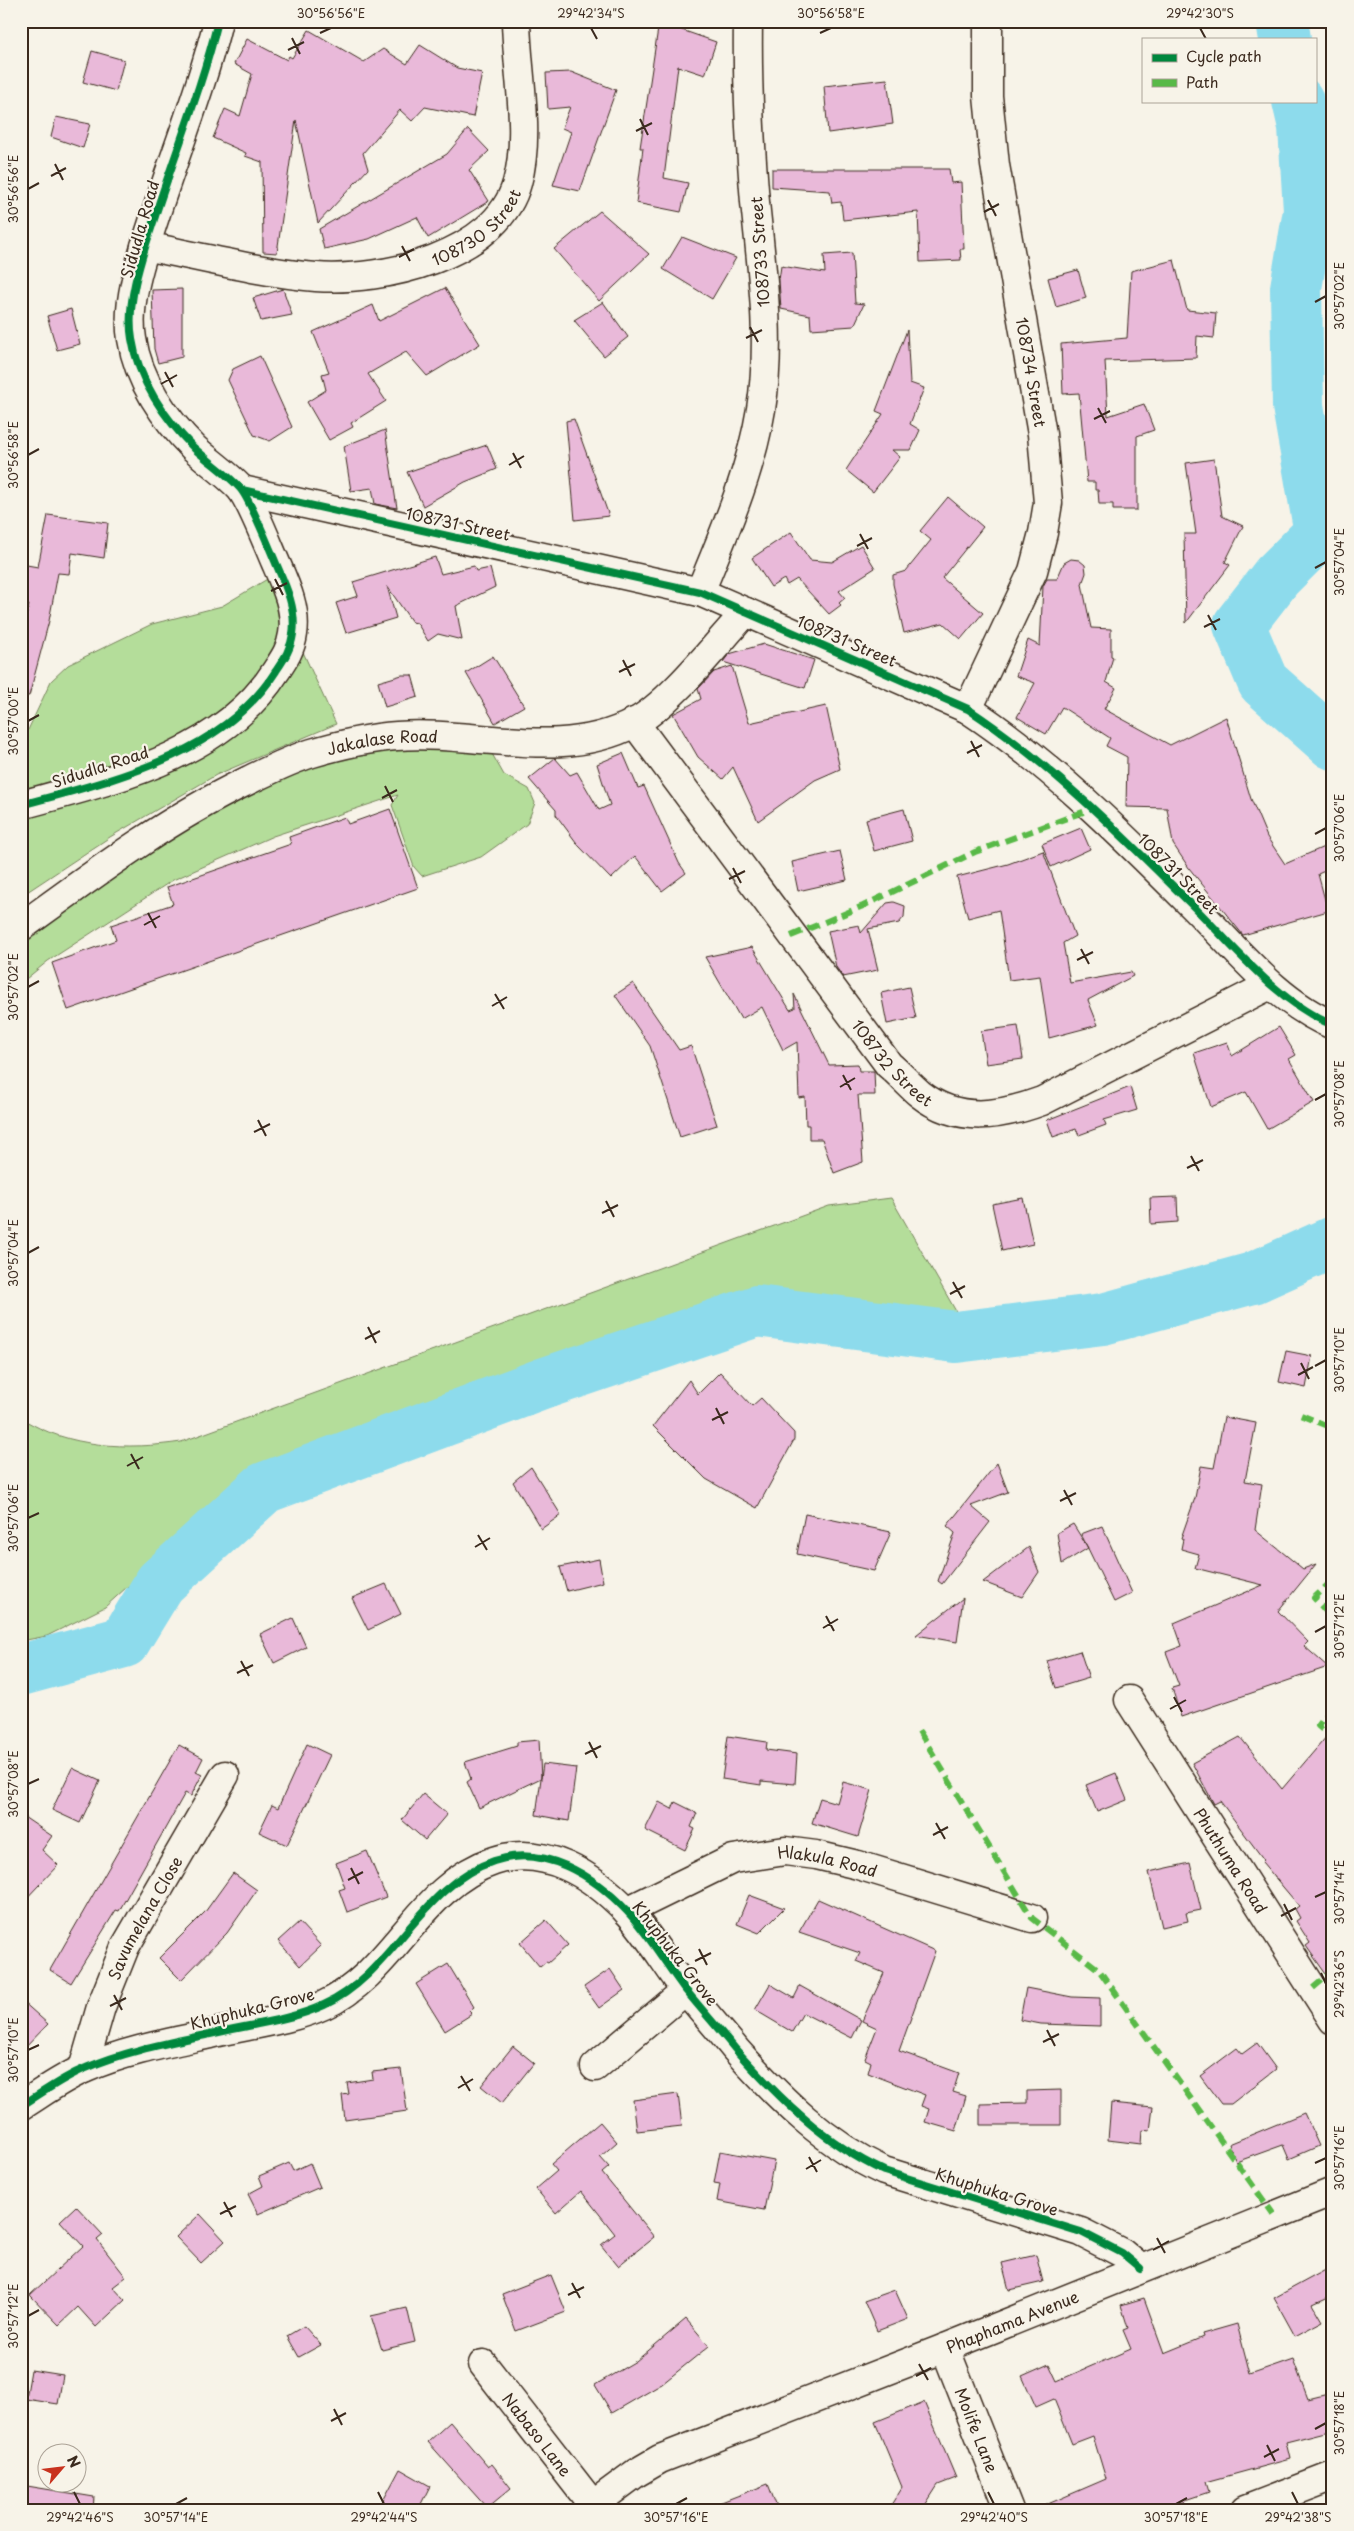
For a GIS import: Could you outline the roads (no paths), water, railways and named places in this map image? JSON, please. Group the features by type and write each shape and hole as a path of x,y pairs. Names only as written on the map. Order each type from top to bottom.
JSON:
{"street":[{"name":"Sidudla Road","path":"21,805 118,778 194,745 227,723 250,704 272,678 289,651 294,633 292,609 286,585 242,490 193,446 170,421 148,388 139,367 132,338 132,303 145,246 218,21"},
{"name":"108730 Street","path":"145,246 317,277 364,276 390,272 448,254 468,245 486,232 501,214 517,184 524,148 516,21"},
{"name":"108733 Street","path":"700,592 728,523 756,438 765,374 761,267 746,90 748,21"},
{"name":"108734 Street","path":"968,709 1032,571 1043,533 1048,503 1042,434 995,165 988,96 988,21"},
{"name":"108731 Street","path":"242,490 700,592 852,656 968,709 999,729 1094,808 1270,985 1321,1021 1333,1025"},
{"name":"Jakalase Road","path":"21,927 122,853 217,795 275,767 310,754 356,742 397,736 521,743 562,742 597,737 634,722 680,683 746,612"},
{"name":"108732 Street","path":"634,722 808,959 889,1065 921,1095 944,1107 966,1114 987,1116 1012,1111 1034,1103 1270,985"},
{"name":"Phuthuma Road","path":"1128,1700 1333,2020"},
{"name":"Savumelana Close","path":"84,2069 101,2007 125,1947 224,1775"},
{"name":"Hlakula Road","path":"627,1911 733,1860 784,1851 816,1855 858,1865 1032,1918"},
{"name":"Khuphuka Grove","path":"21,2106 84,2069 126,2053 297,2015 324,2005 346,1992 369,1973 447,1887 471,1871 495,1860 525,1856 549,1859 570,1866 594,1882 627,1911 686,1990 738,2051 793,2110 855,2158 884,2171 1081,2232 1122,2253 1140,2268"},
{"name":"Khuphuka Grove","path":"595,2067 686,1990"},
{"name":"Phaphama Avenue","path":"589,2507 660,2459 945,2348 1333,2192"},
{"name":"Molife Lane","path":"945,2348 1009,2510"},
{"name":"Nabaso Lane","path":"483,2364 589,2507"},
{"path":"1244,2510 1333,2476"}],"waterway":[{"path":"1282,21 1285,38"},
{"path":"1298,102 1304,127 1309,211 1296,288 1298,406 1320,533 1277,576 1239,625 1263,682 1333,744"},
{"path":"21,1670 124,1642 160,1583 264,1488 545,1383 757,1311 956,1337 1103,1319 1253,1278 1333,1242"}]}
